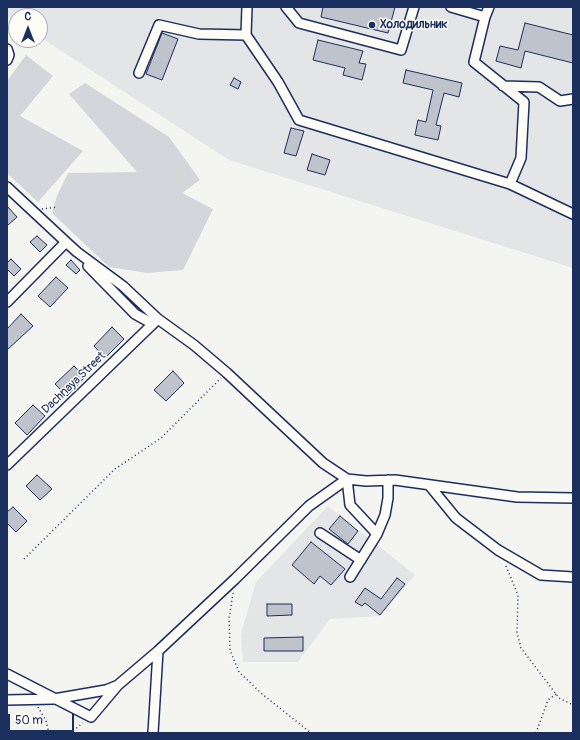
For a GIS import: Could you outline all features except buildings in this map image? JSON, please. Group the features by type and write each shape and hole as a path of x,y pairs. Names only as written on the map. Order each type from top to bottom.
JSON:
{"street":[{"path":"247,7 246,35 278,82 299,120 510,184 573,214"},
{"path":"286,7 299,23 401,50 414,7"},
{"path":"451,7 485,17"},
{"path":"489,7 485,17 474,62 524,102 520,158 510,184"},
{"path":"139,74 160,25 199,34 246,35"},
{"path":"7,48 9,55 7,60"},
{"path":"503,86 539,87 560,101 573,99"},
{"path":"7,187 77,252 123,286 156,321"},
{"path":"7,302 66,242"},
{"path":"77,252 87,265 136,314 156,321 194,345 227,373 323,463 347,479 366,481 388,480 517,497 573,498"},
{"name":"Dachnaya Street","path":"7,466 156,321"},
{"path":"347,479 350,505 377,534"},
{"path":"7,674 91,717 118,685 158,651 235,579 309,506 347,479"},
{"path":"350,577 377,534 385,515 388,498 388,480"},
{"path":"429,485 456,518 498,550 541,575 573,577"},
{"path":"320,533 361,560"},
{"path":"153,733 158,651"},
{"path":"7,700 34,701 54,699 106,690 118,685"}],"path":[{"path":"33,212 38,209 57,207"},
{"path":"24,558 115,469 160,438 227,373"},
{"path":"498,550 518,595 517,633 521,648 559,698 573,705"},
{"path":"235,579 229,619 230,650 239,672 262,694 311,733"},
{"path":"536,733 548,700 556,694"},
{"path":"34,701 46,721 49,733"},
{"path":"70,733 91,717"}],"shaded area":[{"path":"7,7 573,7 573,268 229,160 48,42 48,8 8,8 8,17"},
{"path":"26,55 53,76 20,116 83,151 38,202 7,173 7,81"},
{"path":"85,83 169,137 200,180 182,193 213,209 183,270 147,273 109,267 52,213 57,196 68,173 137,172 69,94"},
{"path":"328,506 415,575 380,616 330,619 298,662 243,662 241,634 256,582"}],"place":[{"name":"Холодильник","path":"372,25"}]}
